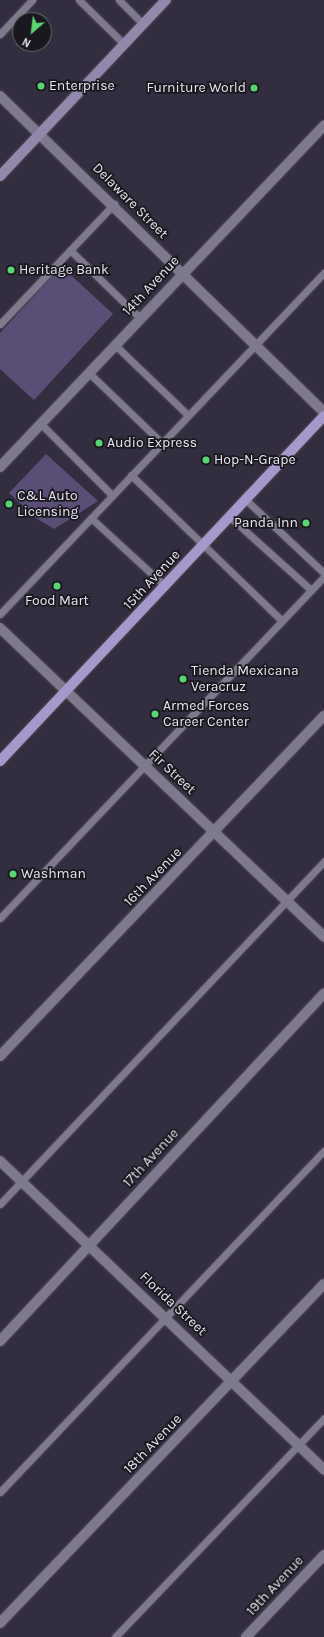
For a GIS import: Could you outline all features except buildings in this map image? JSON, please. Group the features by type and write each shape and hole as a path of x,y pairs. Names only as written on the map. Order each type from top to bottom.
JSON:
{"main road":[{"path":"0,176 166,0"},
{"name":"15th Avenue","path":"0,761 324,416"}],"street":[{"name":"Delaware Street","path":"0,96 114,204 182,274 324,412"},
{"name":"14th Avenue","path":"0,468 140,318 324,125"},
{"name":"Fir Street","path":"0,628 66,692 216,831 324,937"},
{"name":"16th Avenue","path":"0,1056 324,716"},
{"name":"17th Avenue","path":"0,1341 324,994"},
{"name":"Florida Street","path":"0,1161 165,1316 324,1470"},
{"name":"18th Avenue","path":"0,1623 233,1381 324,1284"},
{"name":"19th Avenue","path":"246,1637 324,1555"}],"lane":[{"path":"0,34 32,0"},
{"path":"79,0 124,44"},
{"path":"119,0 143,24"},
{"path":"0,324 114,204"},
{"path":"70,250 140,318"},
{"path":"0,614 324,272"},
{"path":"115,346 188,415"},
{"path":"89,373 162,443"},
{"path":"41,424 112,496"},
{"path":"131,475 282,621"},
{"path":"246,500 324,573"},
{"path":"230,517 311,590"},
{"path":"91,518 165,586"},
{"path":"0,918 144,764 324,577"},
{"path":"0,1204 324,861"},
{"path":"0,1492 165,1316 324,1150"},
{"path":"114,1637 324,1418"}],"shaded area":[{"path":"61,266 113,314 34,400 0,369 0,333"},
{"path":"46,454 98,501 54,529 36,518 9,493"}],"place":[{"name":"Enterprise","path":"41,86"},
{"name":"Furniture World","path":"254,88"},
{"name":"Heritage Bank","path":"11,270"},
{"name":"Audio Express","path":"99,443"},
{"name":"Hop-N-Grape","path":"206,460"},
{"name":"C&L Auto Licensing","path":"9,504"},
{"name":"Panda Inn","path":"306,523"},
{"name":"Food Mart","path":"57,586"},
{"name":"Tienda Mexicana Veracruz","path":"183,679"},
{"name":"Armed Forces Career Center","path":"155,714"},
{"name":"Washman","path":"13,874"}]}
